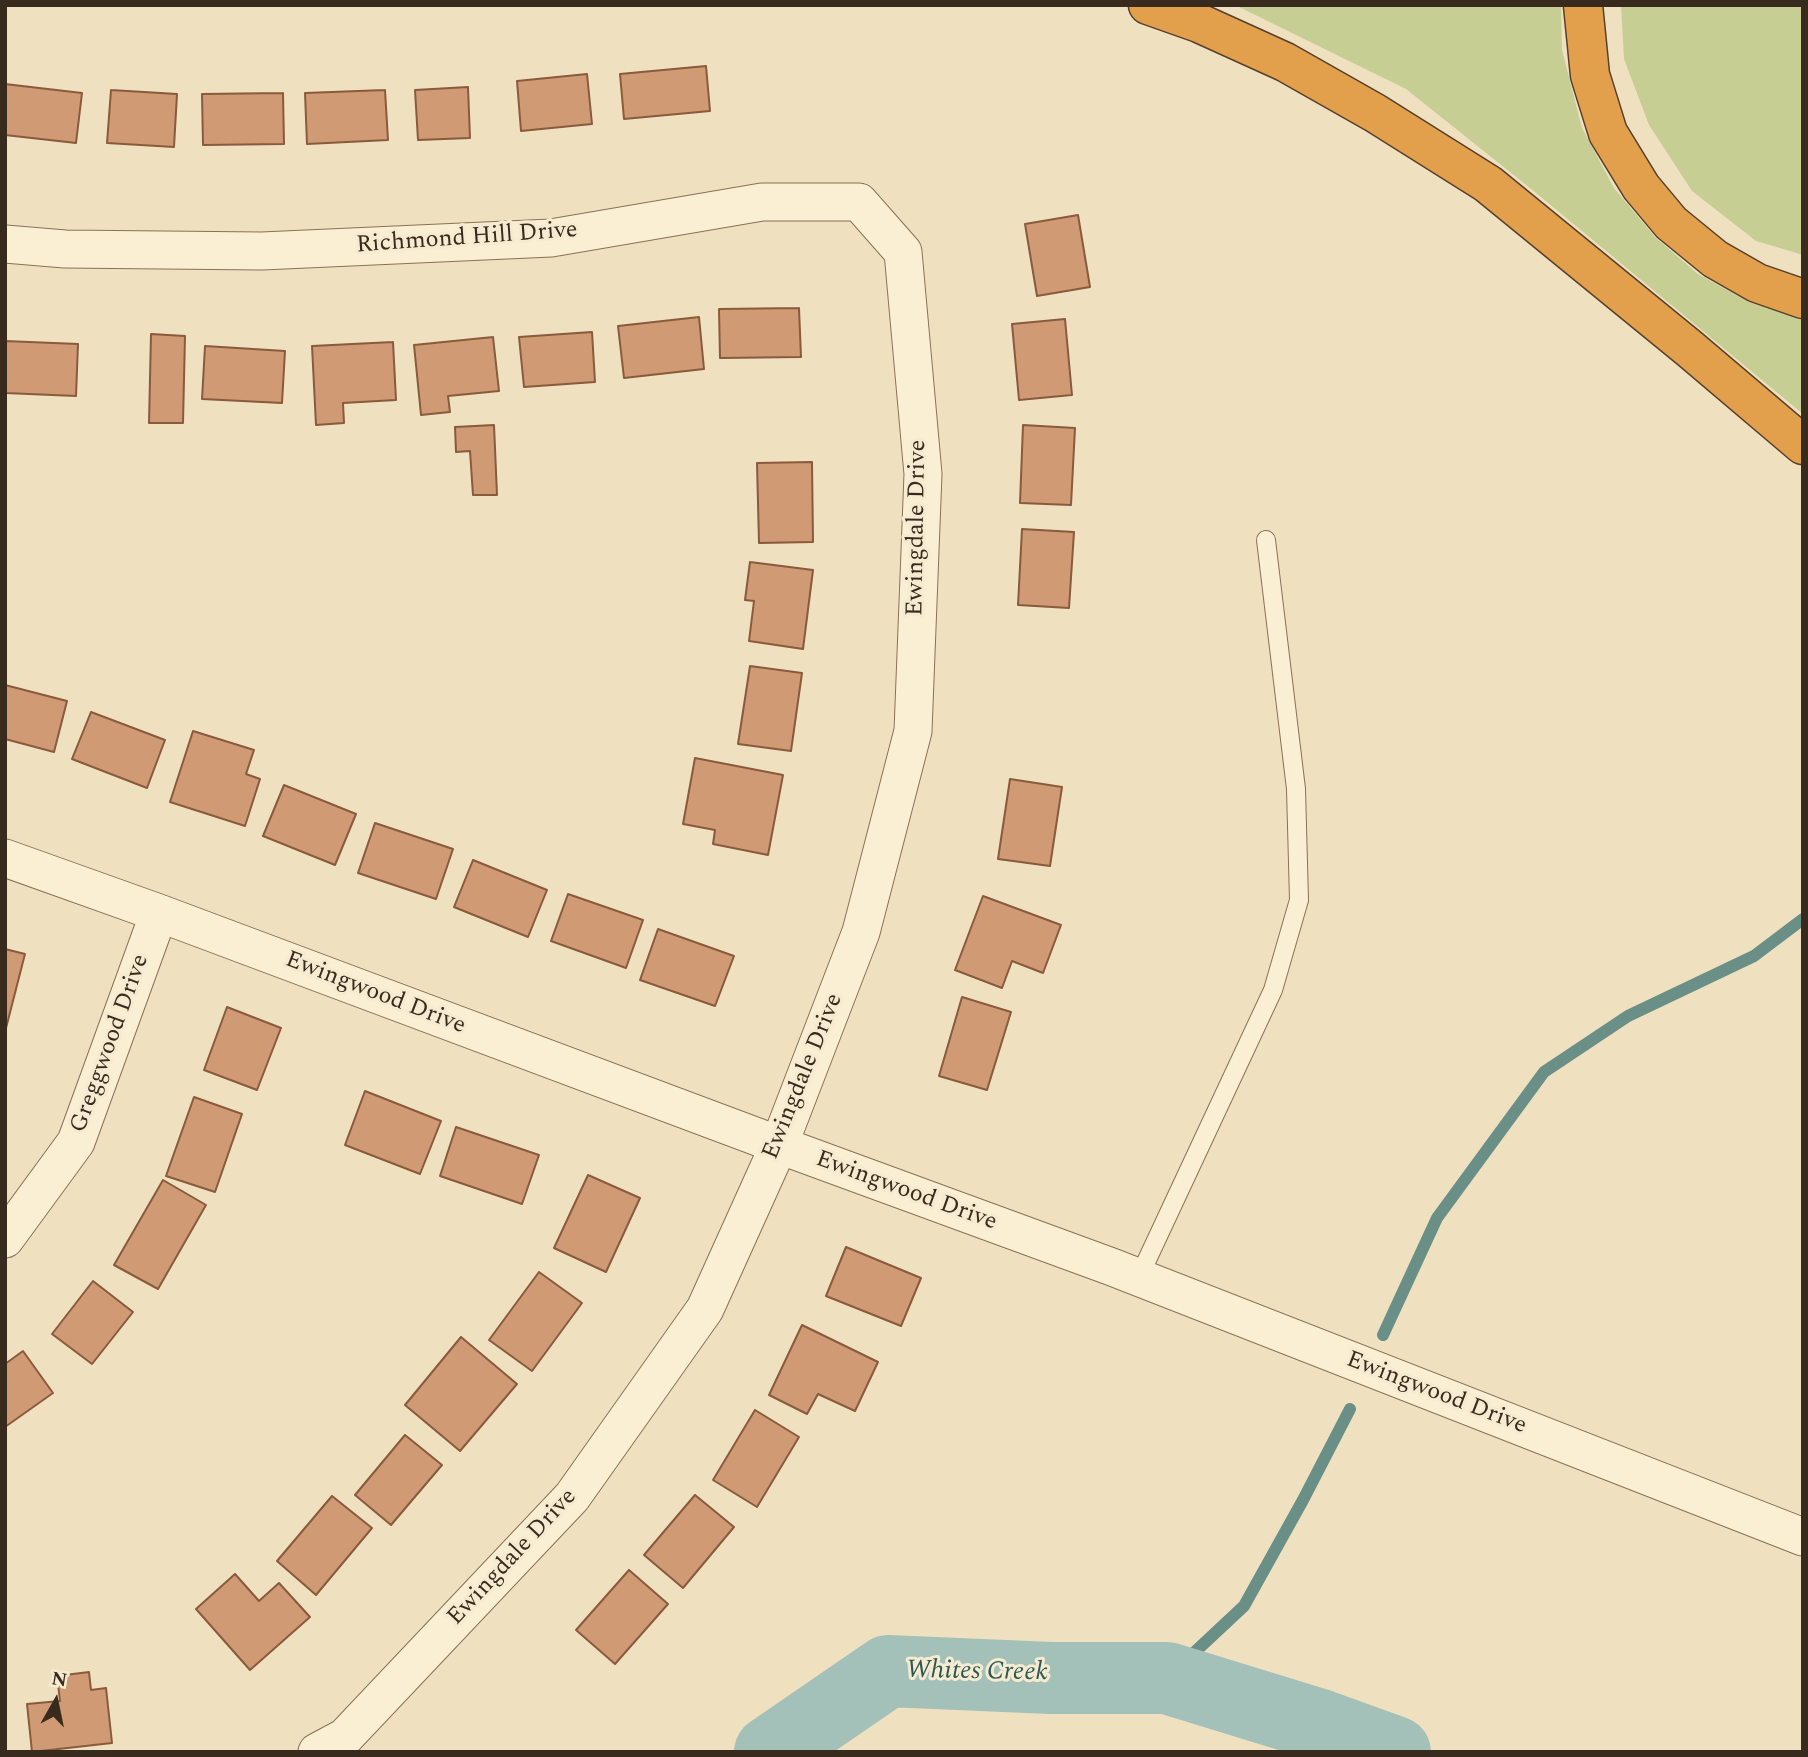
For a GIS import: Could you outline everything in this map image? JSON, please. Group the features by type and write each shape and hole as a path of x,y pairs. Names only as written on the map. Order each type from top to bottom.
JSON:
{"highway":[{"path":"1148,5 1199,23 1285,62 1375,113 1488,184 1803,445"},
{"path":"1584,5 1590,75 1608,133 1641,187 1671,223 1715,259 1757,283 1803,299"}],"street":[{"name":"Richmond Hill Drive","path":"5,244 65,249 262,251 551,238 762,202 859,202 903,252"},
{"name":"Ewingdale Drive","path":"317,1752 345,1737 572,1497 705,1309 779,1145 861,932 913,731 923,474 903,252"},
{"name":"Ewingwood Drive","path":"5,858 1139,1277 1803,1537"},
{"name":"Greggwood Drive","path":"5,1239 76,1142 159,913"}],"lane":[{"path":"1139,1277 1273,990 1299,900 1296,789 1266,540"}],"green space":[{"path":"1235,5 1561,5 1562,50 1582,128 1614,188 1655,237 1698,274 1749,302 1803,318 1803,414 1406,89"},
{"path":"1621,5 1803,5 1803,255 1756,241 1692,191 1649,125 1624,59"}],"building":[{"path":"706,66 710,111 624,119 620,74"},
{"path":"587,74 592,124 521,131 517,81"},
{"path":"5,84 82,93 76,143 5,135"},
{"path":"468,87 470,138 418,140 415,90"},
{"path":"111,90 177,94 174,147 107,143"},
{"path":"385,90 388,140 307,144 305,93"},
{"path":"283,93 284,144 203,145 202,94"},
{"path":"1078,215 1090,287 1037,296 1025,224"},
{"path":"799,308 801,357 720,358 719,309"},
{"path":"699,317 704,369 624,378 618,326"},
{"path":"1065,319 1072,395 1019,400 1012,324"},
{"path":"592,332 595,382 524,387 519,337"},
{"path":"151,334 185,336 183,423 149,423"},
{"path":"493,337 499,391 448,396 450,412 421,415 414,345"},
{"path":"5,341 78,344 76,396 5,393"},
{"path":"393,342 396,400 343,403 344,423 316,425 312,346"},
{"path":"205,346 285,351 282,403 202,399"},
{"path":"494,425 497,495 473,495 470,451 456,452 455,427"},
{"path":"1023,425 1075,428 1071,505 1020,503"},
{"path":"812,462 813,542 759,543 757,463"},
{"path":"1022,529 1074,532 1069,608 1018,605"},
{"path":"750,562 813,570 803,649 749,641 754,601 745,600"},
{"path":"750,666 802,673 791,751 738,744"},
{"path":"5,685 67,701 54,752 5,739"},
{"path":"91,712 165,740 147,788 72,759"},
{"path":"193,731 254,750 246,774 260,779 245,826 170,802"},
{"path":"695,758 783,775 768,855 713,844 715,830 683,824"},
{"path":"1010,779 1062,787 1050,866 998,859"},
{"path":"284,785 356,814 335,865 263,836"},
{"path":"375,823 453,849 436,899 358,873"},
{"path":"473,860 547,890 528,937 454,907"},
{"path":"568,894 643,920 626,968 551,941"},
{"path":"983,896 1061,925 1043,973 1012,961 1002,988 955,970"},
{"path":"658,929 734,956 715,1006 640,980"},
{"path":"5,949 25,954 5,1032"},
{"path":"962,997 1011,1012 987,1090 939,1076"},
{"path":"227,1007 281,1028 257,1090 204,1070"},
{"path":"365,1091 441,1121 420,1174 345,1145"},
{"path":"194,1097 242,1114 215,1192 166,1176"},
{"path":"456,1127 539,1155 522,1204 440,1176"},
{"path":"588,1175 640,1198 606,1272 554,1248"},
{"path":"163,1180 206,1205 158,1289 114,1265"},
{"path":"846,1247 921,1278 901,1326 826,1296"},
{"path":"539,1272 582,1303 532,1371 489,1340"},
{"path":"93,1281 133,1312 92,1364 52,1334"},
{"path":"802,1325 878,1362 855,1411 818,1394 807,1414 769,1395"},
{"path":"461,1337 517,1384 460,1451 405,1405"},
{"path":"23,1351 53,1393 5,1427 5,1364"},
{"path":"755,1410 799,1437 757,1507 713,1480"},
{"path":"405,1435 442,1465 391,1525 355,1495"},
{"path":"695,1495 734,1527 683,1588 644,1555"},
{"path":"332,1496 372,1528 316,1595 277,1561"},
{"path":"629,1570 668,1604 615,1664 576,1630"},
{"path":"235,1574 259,1601 279,1583 310,1617 250,1670 196,1609"},
{"path":"89,1672 91,1690 106,1688 112,1743 32,1752 27,1704 60,1701 57,1676"}],"waterway":[{"path":"1383,1335 1437,1218 1544,1072 1628,1016 1754,956 1803,919"},
{"path":"1167,1678 1244,1606 1350,1409"},
{"name":"Whites Creek","path":"770,1752 888,1671 1051,1678 1167,1678 1323,1726 1395,1752"}]}
